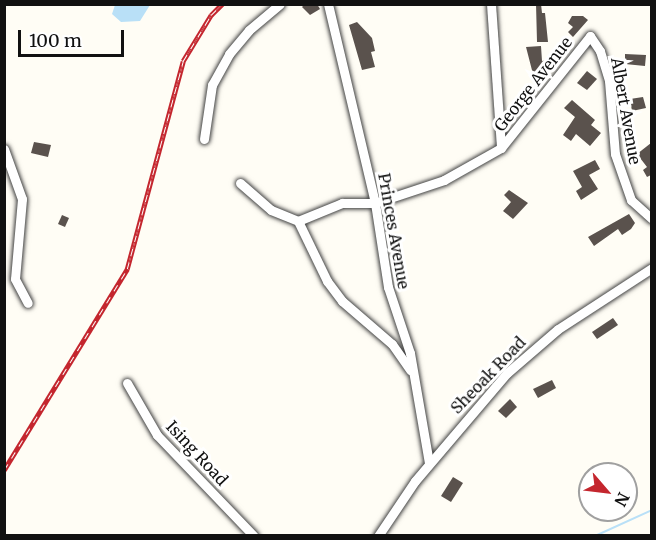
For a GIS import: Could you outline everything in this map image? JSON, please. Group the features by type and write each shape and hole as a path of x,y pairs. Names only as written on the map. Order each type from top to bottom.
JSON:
{"street":[{"path":"204,139 212,85 228,54 249,30 280,4"},
{"name":"Princes Avenue","path":"328,4 375,203 388,287 410,353 411,371 429,463"},
{"path":"491,4 501,148"},
{"name":"George Avenue","path":"298,221 342,203 375,203 444,180 501,148 590,36"},
{"name":"Albert Avenue","path":"590,36 600,51 609,81 615,154 631,200 651,219"},
{"path":"4,149 22,199 15,279 28,303"},
{"path":"240,183 271,210 298,221 327,280 342,301 392,344 411,371"},
{"name":"Sheoak Road","path":"378,536 429,463 522,359 584,310 651,268"},
{"name":"Ising Road","path":"128,383 157,435 254,536"}],"water":[{"path":"115,4 150,5 140,21 121,22 112,14"}],"building":[{"path":"305,4 317,4 320,9 310,15 302,7"},
{"path":"536,4 541,4 542,13 545,13 548,42 537,42"},
{"path":"572,16 583,16 588,20 573,37 568,32 573,27 568,23"},
{"path":"357,22 372,38 375,51 371,52 375,67 362,70 349,25"},
{"path":"541,46 542,61 548,60 548,69 543,69 543,77 534,78 526,47"},
{"path":"625,54 646,55 645,66 625,64"},
{"path":"587,71 597,79 587,90 577,83"},
{"path":"643,97 646,108 632,111 630,99"},
{"path":"572,100 595,120 591,125 601,133 590,146 576,134 571,141 563,135 575,117 564,108"},
{"path":"34,142 51,145 48,157 31,153"},
{"path":"651,143 651,175 647,177 643,170 647,167 637,154"},
{"path":"595,160 600,169 589,175 598,189 581,200 576,191 582,187 573,171"},
{"path":"509,190 528,203 513,219 503,211 511,202 504,195"},
{"path":"629,214 635,223 631,229 622,235 618,229 594,246 588,237"},
{"path":"62,215 69,218 65,227 58,224"},
{"path":"613,318 618,325 597,339 592,332"},
{"path":"552,380 556,388 538,398 533,389"},
{"path":"510,399 517,407 506,418 498,411"},
{"path":"453,477 463,483 451,502 441,496"}],"waterway":[{"path":"595,536 652,510"}],"railway":[{"path":"4,470 127,269 183,61 211,15 222,4"}]}
